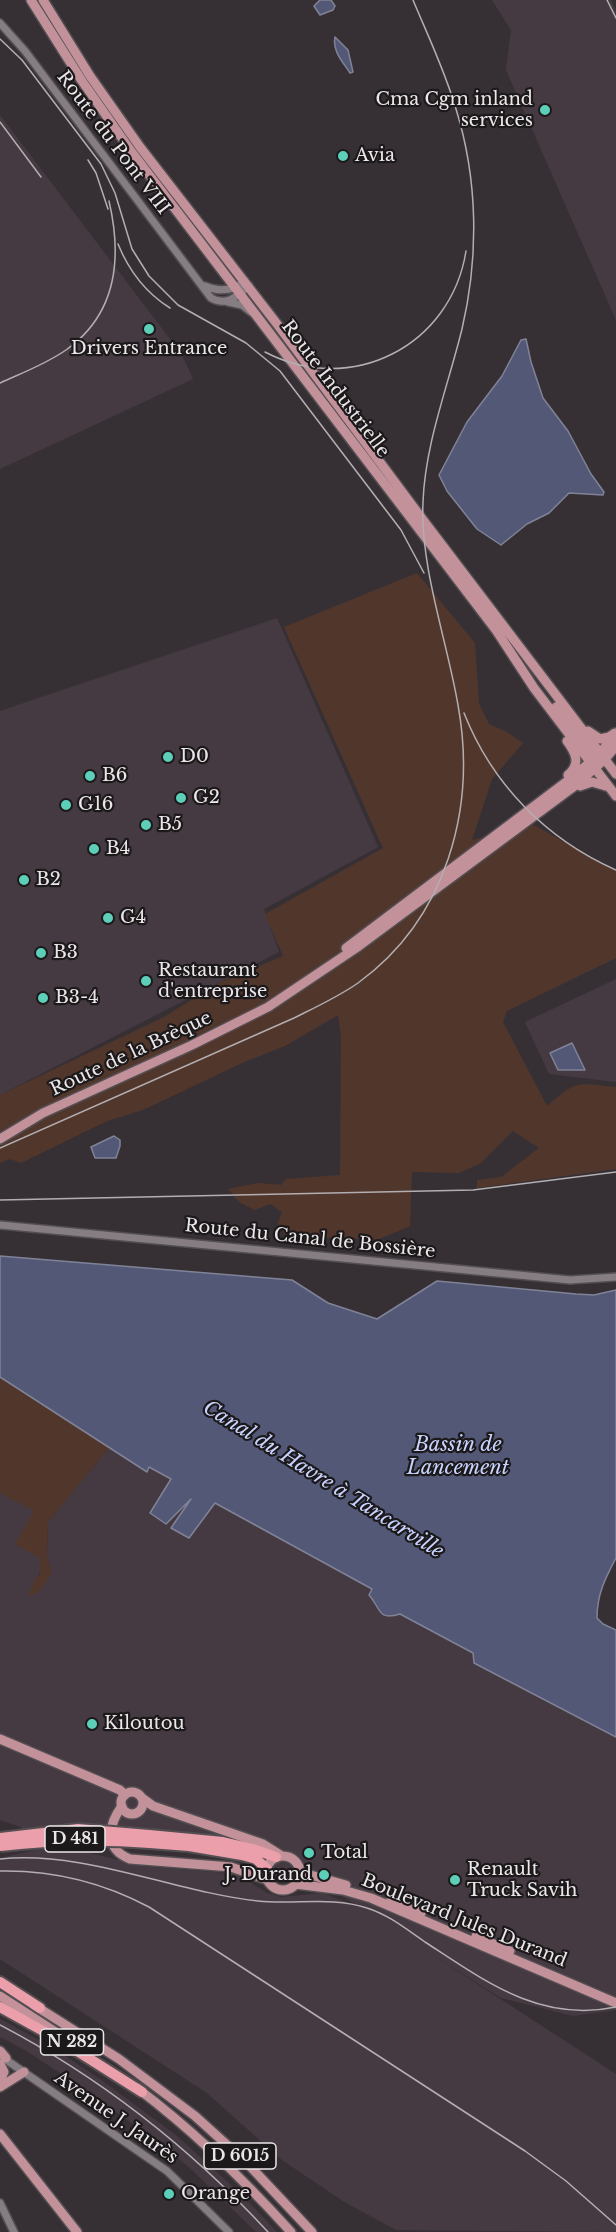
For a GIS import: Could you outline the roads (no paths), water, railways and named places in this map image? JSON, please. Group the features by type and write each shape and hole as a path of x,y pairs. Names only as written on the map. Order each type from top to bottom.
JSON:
{"highway":[{"name":"D 481","path":"0,1838 78,1829 241,1855 256,1859 267,1875"},
{"name":"D 481","path":"0,1846 46,1840 149,1839 223,1842 279,1857"},
{"name":"D 6015","path":"0,1982 40,2008"},
{"name":"D 6015","path":"0,2007 63,2042 142,2092"}],"main road":[{"name":"Route Industrielle","path":"32,0 82,81 125,142 423,520 551,688 598,761 616,796"},
{"name":"Route Industrielle","path":"43,0 90,76 265,324 496,630 523,673"},
{"path":"523,673 568,722 598,761"},
{"path":"523,673 540,704 568,742 577,759 573,771 542,799"},
{"path":"551,688 560,694 594,736 604,738 616,733"},
{"path":"598,761 616,733"},
{"path":"268,1007 542,799 616,746"},
{"path":"616,746 612,761 616,767"},
{"name":"Route Industrielle","path":"598,761 616,774"},
{"name":"Route de la Brèque","path":"0,1139 43,1113 203,1040 268,1007 307,983 572,788 598,761"},
{"path":"572,788 592,782 613,787"},
{"path":"0,1739 120,1790 125,1795"},
{"path":"267,1875 270,1862 279,1857 292,1858 300,1872 295,1884 281,1889 276,1887 267,1875 231,1867 130,1859 114,1848 111,1836 114,1818 122,1806 125,1795 133,1792 153,1806 263,1844 279,1857"},
{"path":"122,1806 130,1813 136,1812 143,1804 142,1798"},
{"name":"Boulevard Jules Durand","path":"300,1872 374,1893 616,1996"},
{"name":"Boulevard Jules Durand","path":"295,1884 343,1890 371,1898 616,2003"},
{"name":"N 282","path":"0,1988 40,2008"},
{"name":"N 282","path":"0,1996 105,2064 142,2092"},
{"name":"D 6015","path":"40,2008 93,2041 210,2128 312,2232"},
{"path":"0,2081 4,2072 1,2057"},
{"path":"0,2087 24,2072"},
{"name":"D 6015","path":"142,2092 188,2129 239,2176 291,2232"},
{"path":"0,2128 77,2232"},
{"path":"0,2134 30,2170"}],"street":[{"name":"Route du Pont VIII","path":"0,23 25,51 211,298 242,305 265,324"},
{"path":"201,283 215,291 240,287"},
{"path":"226,302 240,287"},
{"name":"Route du Canal de Bossière","path":"0,1225 570,1280 616,1277"},
{"name":"Avenue J. Jaurès","path":"1,2057 167,2171 230,2232"},
{"path":"0,2202 14,2232"}],"water":[{"path":"320,0 331,0 335,6 333,10 320,15 314,6"},
{"path":"335,37 348,50 353,72 350,73 339,56 335,47"},
{"path":"526,339 543,398 568,431 591,474 604,492 603,495 569,493 549,513 527,524 501,545 477,529 447,491 439,475 467,422 502,376 521,340"},
{"path":"572,1043 585,1070 558,1070 550,1053"},
{"path":"114,1136 120,1140 116,1158 95,1158 91,1147"},
{"name":"Bassin de Lancement","path":"0,1256 292,1280 328,1303 377,1319 437,1281 594,1295 616,1290 616,1558 600,1594 597,1618 603,1624 616,1630 616,1737 474,1663 473,1653 400,1614 387,1616 383,1614 369,1595 372,1589 215,1503 189,1538 171,1528 191,1499 166,1524 150,1513 171,1479 149,1467 147,1472 0,1377"}],"railway":[{"path":"0,1148 294,1018 358,983 388,957 413,927 433,894 448,859 458,822 463,783 463,744 458,705 430,578 423,527 423,502 428,459 468,302 474,218 469,163 456,109 442,67 413,0"},
{"path":"607,0 616,18"},
{"path":"0,39 22,60 101,164 115,193 132,249 149,276 178,305 246,343 280,371 401,530 424,573"},
{"path":"0,122 41,177"},
{"path":"88,160 96,173 108,209"},
{"path":"0,383 66,350 83,336 96,319 112,283 115,263 113,222 109,201"},
{"path":"118,244 139,280 170,308"},
{"path":"265,352 298,364 331,369 362,365 392,354 418,337 440,313 457,284 466,251"},
{"path":"464,713 490,763 524,806 567,842 616,870"},
{"path":"0,1200 473,1190 616,1172"},
{"path":"0,1859 64,1860 258,1901 354,1904 390,1918 469,1971 514,1995 538,2004 563,2009 588,2010 616,2007"},
{"path":"0,1871 20,1871 77,1879 95,1884 149,1907 525,2151 566,2181 616,2225"},
{"path":"0,2025 74,2068 143,2117 208,2172 268,2232"}],"place":[{"name":"Cma Cgm inland services","path":"545,110"},
{"name":"Avia","path":"343,156"},
{"name":"Drivers Entrance","path":"149,329"},
{"name":"D0","path":"168,757"},
{"name":"B6","path":"90,776"},
{"name":"G2","path":"181,798"},
{"name":"G16","path":"66,805"},
{"name":"B5","path":"146,825"},
{"name":"B4","path":"94,849"},
{"name":"B2","path":"24,880"},
{"name":"G4","path":"108,918"},
{"name":"B3","path":"41,953"},
{"name":"Restaurant d'entreprise","path":"146,981"},
{"name":"B3-4","path":"43,998"},
{"name":"Kiloutou","path":"92,1724"},
{"name":"Total","path":"309,1853"},
{"name":"J. Durand","path":"324,1875"},
{"name":"Renault Truck Savih","path":"455,1880"},
{"name":"Orange","path":"169,2194"}],"water label":[{"name":"Canal du Havre à Tancarville","path":"323,1480"}]}
